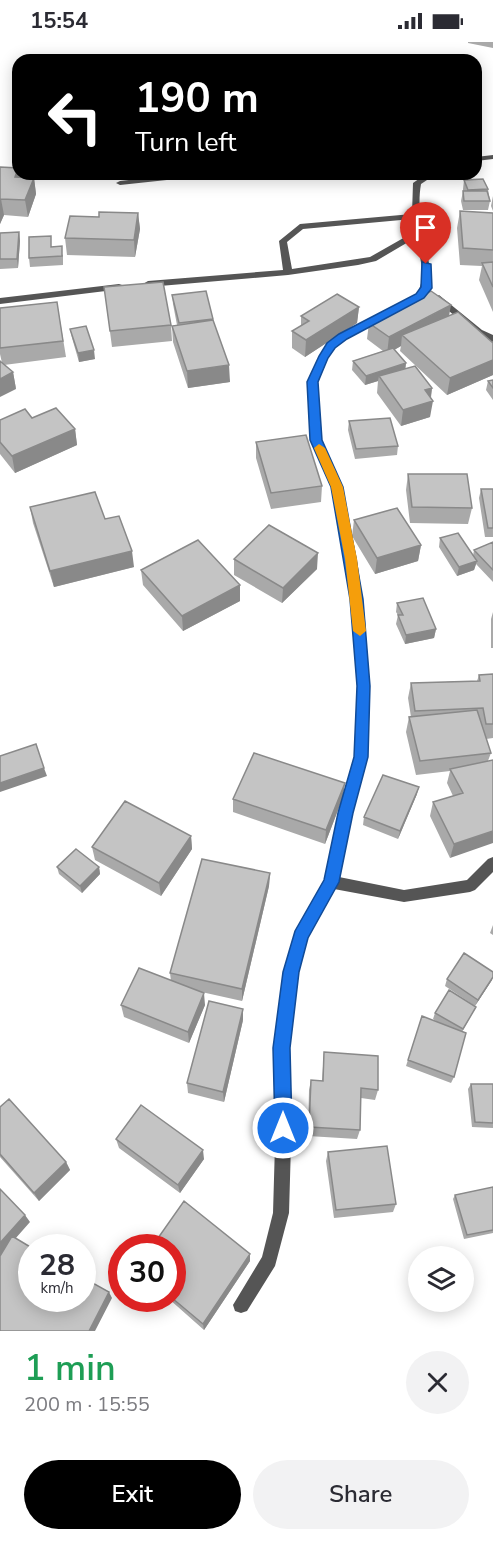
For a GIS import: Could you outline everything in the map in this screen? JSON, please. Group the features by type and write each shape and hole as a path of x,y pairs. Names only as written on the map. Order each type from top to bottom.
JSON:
{"street":[{"path":"120,183 148,180"},
{"path":"241,1305 269,1260 281,1214 284,1110 282,1048 291,972 300,936 331,882 345,813 361,757 363,686 359,619 351,559 337,487 316,440 313,382 331,346 343,336 420,296 426,288 426,264 416,216 415,195 417,183 420,180"},
{"path":"288,273 283,241 300,228 339,222 416,216"},
{"path":"0,301 135,285 288,273 373,259 418,233"},
{"path":"426,288 479,332 493,339"},
{"path":"331,882 404,896 470,886 493,862"}],"building":[{"path":"0,167 12,168 12,180 33,180 25,200 1,199 0,201"},
{"path":"464,180 482,180 488,189 468,190"},
{"path":"463,191 487,191 490,201 464,201"},
{"path":"460,211 493,213 493,250 463,248"},
{"path":"99,212 138,213 134,240 65,238 70,216 99,217"},
{"path":"19,232 17,259 0,259 0,233"},
{"path":"51,236 51,247 62,246 62,256 29,258 29,237"},
{"path":"493,262 493,287 482,263"},
{"path":"163,282 171,325 110,331 104,287"},
{"path":"206,291 213,319 179,323 172,295"},
{"path":"431,291 451,305 389,337 369,323"},
{"path":"337,294 359,307 306,340 292,331 309,321 301,316"},
{"path":"57,302 63,341 0,348 0,308"},
{"path":"458,312 493,343 493,360 450,378 402,335"},
{"path":"213,320 229,365 187,371 172,326"},
{"path":"86,326 94,350 78,353 70,329"},
{"path":"393,348 406,363 366,376 353,361"},
{"path":"0,361 13,372 0,379"},
{"path":"415,366 432,388 425,390 433,401 403,410 379,376"},
{"path":"56,408 75,429 12,456 0,442 0,420 25,409 32,418"},
{"path":"390,418 398,446 356,449 349,421"},
{"path":"306,435 322,486 271,493 256,442"},
{"path":"408,474 467,474 472,508 412,507"},
{"path":"481,489 493,489 493,528 488,528"},
{"path":"95,492 105,519 119,516 132,551 50,571 30,507"},
{"path":"397,508 421,545 377,558 354,520"},
{"path":"269,525 318,553 283,588 234,559"},
{"path":"458,533 477,561 459,567 440,538"},
{"path":"198,540 240,585 182,616 141,570"},
{"path":"493,542 493,570 474,550"},
{"path":"423,598 436,629 406,635 398,615 403,615 397,603"},
{"path":"493,674 493,724 486,724 483,708 415,711 411,683 480,681 479,675"},
{"path":"477,710 491,753 420,761 409,717"},
{"path":"36,744 44,768 0,783 0,756"},
{"path":"254,753 345,783 326,830 233,799"},
{"path":"493,760 493,831 454,844 433,802 463,793 450,769"},
{"path":"383,775 419,787 400,831 364,817"},
{"path":"125,801 191,836 159,883 92,847"},
{"path":"76,849 99,867 80,886 57,867"},
{"path":"202,859 270,873 242,989 170,973"},
{"path":"464,953 493,972 493,977 478,1000 447,979"},
{"path":"139,968 204,993 188,1032 121,1005"},
{"path":"449,990 476,1007 463,1029 435,1013"},
{"path":"209,1001 243,1009 223,1092 187,1083"},
{"path":"422,1016 466,1033 454,1077 408,1060"},
{"path":"324,1052 378,1056 378,1090 361,1088 360,1130 309,1127 311,1080 323,1081"},
{"path":"471,1084 493,1084 493,1123 475,1122"},
{"path":"9,1099 66,1162 34,1193 0,1154 0,1107"},
{"path":"141,1105 203,1150 178,1185 116,1139"},
{"path":"387,1146 396,1204 336,1210 328,1152"},
{"path":"493,1187 493,1230 467,1235 455,1195"},
{"path":"0,1189 25,1215 0,1243"},
{"path":"184,1201 250,1254 203,1324 186,1310 186,1234 161,1234"},
{"path":"12,1236 18,1240 18,1312 96,1312 96,1285 108,1291 89,1331 0,1331 0,1256"}],"slow traffic":[{"path":"319,448 337,487 351,559 360,631"}],"route":[{"path":"283,1128 282,1048 291,972 300,936 331,882 345,813 361,757 363,686 359,619 351,559 337,487 316,440 313,382 323,358 331,346 343,336 420,296 426,288 428,278 426,264"}]}
